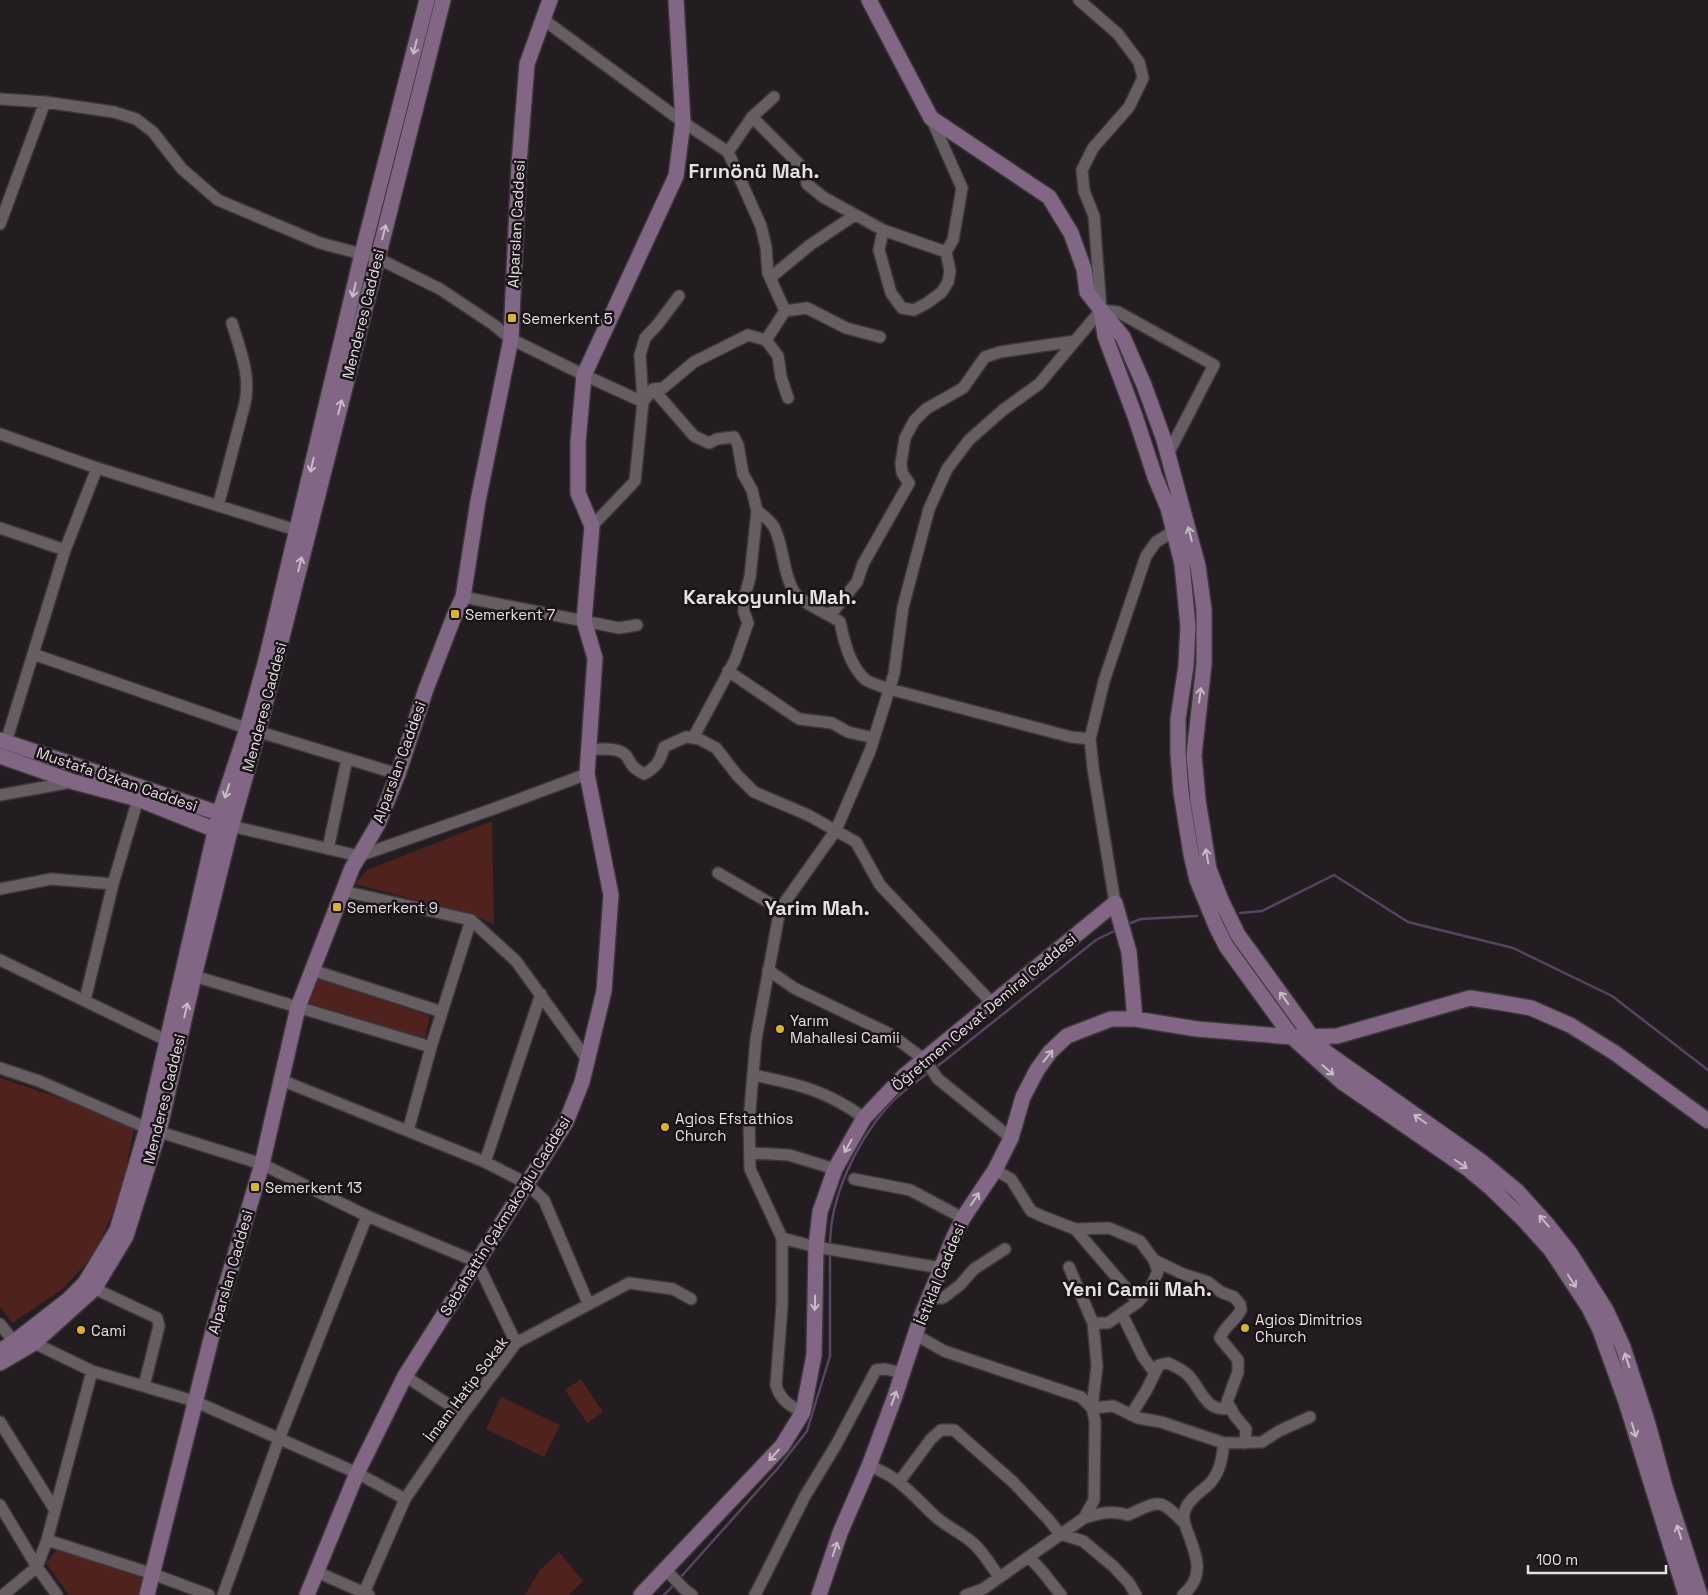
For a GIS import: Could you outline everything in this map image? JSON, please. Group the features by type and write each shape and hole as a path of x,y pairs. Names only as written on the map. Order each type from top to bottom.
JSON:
{"main road":[{"name":"Menderes Caddesi","path":"253,730 266,660 296,530 362,254 427,0"},
{"name":"Menderes Caddesi","path":"153,1129 166,1040 253,730 444,0"},
{"name":"Alparslan Caddesi","path":"147,1595 194,1401 262,1164 298,1007 352,868 378,824 398,774 426,689 463,598 478,501 511,339 518,164 527,64 550,0"},
{"name":"Sebahattin Çakmakoğlu Caddesi","path":"307,1595 357,1473 405,1376 566,1122 582,1082 586,1058 604,991 611,894 587,774 595,658 584,622 592,526 578,493 578,442 584,376 676,176 683,122 676,0"},
{"path":"869,0 931,118 1050,197 1071,233 1084,269 1087,292 1123,337 1144,385 1168,454 1198,566 1204,610 1204,664 1194,755 1198,800 1209,869 1238,935 1312,1037 1327,1053 1482,1162 1517,1191 1570,1252 1606,1310 1623,1347 1700,1595"},
{"path":"1101,310 1105,336 1155,477 1168,508 1182,564 1188,626 1186,666 1178,719 1178,753 1191,854 1197,880 1216,926 1226,946 1292,1036 1342,1082 1467,1168 1523,1219 1551,1250 1588,1306 1600,1330 1626,1402 1686,1595"},
{"name":"Mustafa Özkan Caddesi","path":"2,746 74,782 226,825"},
{"name":"Mustafa Özkan Caddesi","path":"2,746 226,825"},
{"name":"Menderes Caddesi","path":"0,1363 34,1343 90,1286 117,1230 153,1129 194,976 226,825"},
{"path":"1117,910 1129,952 1135,1019"},
{"name":"Öğretmen Cevat Demiral Caddesi","path":"642,1595 669,1574 782,1446 803,1412 814,1355 823,1248 820,1212 835,1169 864,1118 906,1075 992,1003 1117,910"},
{"name":"İstiklal Caddesi","path":"819,1595 840,1533 869,1466 929,1298 963,1218 995,1170 1012,1138 1023,1097 1037,1070 1067,1036 1111,1019 1135,1019 1197,1029 1312,1037 1337,1036 1470,998 1531,1008 1570,1025 1615,1053 1708,1121"},
{"name":"Menderes Caddesi","path":"0,1351 68,1300 90,1286"}],"street":[{"path":"803,1412 780,1396 776,1385 782,1305 782,1238 750,1169 749,1120 756,1039 768,970 780,909 836,830 874,738 894,674 903,607 929,509 948,469 969,440 1002,410 1039,384 1101,310 1101,287 1094,216 1084,191 1082,170 1093,148 1129,107 1143,78 1139,62 1118,34 1079,0"},
{"path":"544,20 683,122 728,152 761,226 766,247 768,273 785,312"},
{"path":"728,152 752,117 774,97"},
{"path":"0,99 45,102 114,112 136,119 153,132 182,169 218,200 320,243 377,258 440,289 494,325 511,339 584,376 643,402"},
{"path":"0,224 45,102"},
{"path":"752,117 805,170 807,184 823,197 883,230 946,252"},
{"path":"883,230 879,250 891,293 902,308 914,310 942,292 948,282 950,271 946,252 953,240 962,188 931,118"},
{"path":"770,278 810,245 855,215"},
{"path":"592,526 635,481 643,402 640,355 645,338 680,296"},
{"path":"766,340 785,312 807,308 846,328 880,336"},
{"path":"1101,310 1118,312 1214,365 1168,454"},
{"path":"218,506 245,403 247,386 245,364 232,323"},
{"path":"643,402 653,389 663,388 694,362 748,335 766,340 778,356 780,378 788,398"},
{"path":"830,615 857,582 863,564 910,484 902,473 901,463 905,438 914,421 926,409 963,388 985,357 1000,352 1075,341"},
{"path":"653,389 694,436 709,443 717,439 734,437 738,445 744,474 752,490 757,510 750,577 744,599 744,612 748,623 734,660 693,738"},
{"path":"0,434 97,468 296,530"},
{"path":"2,746 65,550 97,468"},
{"path":"757,510 773,525 782,547 787,574 793,591 840,622 846,647 866,680 889,689 1071,737 1090,739"},
{"path":"0,528 65,550"},
{"path":"1117,910 1093,768 1090,739 1104,681 1146,556 1156,542 1174,532"},
{"path":"463,598 619,628 637,625"},
{"path":"33,654 253,730 398,774"},
{"path":"728,671 799,719 832,723 848,732 874,738"},
{"path":"589,750 614,750 626,755 633,768 644,774 655,769 660,761 664,747 686,737 699,739 716,748 737,775 754,792 808,816 856,842 880,885 992,1003"},
{"path":"328,849 348,759"},
{"path":"226,825 359,856 587,774"},
{"path":"0,795 74,782"},
{"path":"85,1000 113,884 138,800"},
{"path":"718,873 780,909"},
{"path":"0,889 50,879 113,884"},
{"path":"343,891 472,920 516,961 586,1058"},
{"path":"408,1131 442,1012 472,920"},
{"path":"0,960 166,1040"},
{"path":"312,970 442,1012"},
{"path":"768,970 794,988 890,1034 925,1060 938,1079 1012,1138"},
{"path":"194,976 432,1047"},
{"path":"485,1162 541,994"},
{"path":"0,1068 39,1081 153,1129 262,1164 367,1216 477,1262 516,1343"},
{"path":"753,1074 816,1090 845,1104 864,1118"},
{"path":"281,1080 485,1162 526,1183 544,1200 588,1303"},
{"path":"751,1153 788,1155 835,1169"},
{"path":"995,1170 1012,1179 1031,1211 1075,1229 1109,1228 1140,1241 1154,1260 1158,1270 1152,1287 1138,1302 1108,1323 1093,1323"},
{"path":"854,1179 910,1190 963,1218"},
{"path":"223,1595 279,1439 367,1216"},
{"path":"1075,1229 1138,1302"},
{"path":"782,1238 823,1248 941,1268"},
{"path":"929,1298 943,1298 960,1285 974,1270 1005,1249"},
{"path":"1154,1260 1184,1274 1208,1282 1221,1292 1234,1296 1240,1304 1241,1310 1236,1318 1223,1330 1220,1338 1238,1360 1238,1372 1227,1402 1246,1429 1245,1443"},
{"path":"1069,1267 1093,1323 1097,1366 1092,1408 1095,1421 1094,1500 1084,1518"},
{"name":"İmam Hatip Sokak","path":"365,1594 406,1499 463,1414 516,1343 588,1303 629,1283 673,1289 691,1299"},
{"path":"90,1286 157,1318 159,1326 144,1386"},
{"path":"1122,1314 1143,1357 1155,1373"},
{"path":"0,1324 14,1342 34,1343 92,1371 194,1401 357,1473 406,1499"},
{"path":"916,1335 944,1350 1080,1397 1092,1408 1114,1406 1138,1418 1162,1422 1224,1443 1262,1442 1278,1431 1310,1417"},
{"path":"1131,1415 1159,1365 1168,1363 1187,1374 1210,1406 1220,1410 1231,1408"},
{"path":"755,1595 805,1496 876,1370 903,1374"},
{"path":"3,1595 38,1567 47,1540 92,1371"},
{"path":"405,1376 463,1414"},
{"path":"0,1422 55,1510"},
{"path":"900,1482 941,1430 954,1430 1013,1482 1060,1534 1083,1540 1129,1583 1136,1595"},
{"path":"1183,1522 1184,1510 1191,1500 1211,1482 1220,1467 1224,1443"},
{"path":"869,1466 886,1471 912,1492 937,1518 977,1546 999,1577"},
{"path":"966,1595 983,1589 1084,1518 1102,1512 1117,1512 1128,1515 1157,1503 1168,1506 1183,1522 1193,1546 1198,1569 1193,1586 1183,1595"},
{"path":"0,1505 57,1595"},
{"path":"47,1540 152,1574 209,1595"},
{"path":"1029,1557 1061,1595"},
{"path":"318,1572 365,1594"},
{"path":"669,1574 688,1592"}],"shaded area":[{"path":"492,821 494,925 477,916 355,884 367,870"},
{"path":"316,978 430,1016 424,1041 309,1003"},
{"path":"0,1078 75,1103 134,1128 121,1192 96,1252 63,1289 12,1323 0,1307"},
{"path":"581,1379 603,1412 587,1423 565,1390"},
{"path":"501,1397 560,1425 544,1457 486,1429"},
{"path":"58,1548 143,1575 138,1595 69,1595 46,1563"},
{"path":"559,1552 583,1581 569,1595 525,1595 539,1571"}],"waterway":[{"path":"1240,913 1262,911 1334,875 1408,922 1513,948 1612,996 1708,1070"},
{"path":"1128,924 1141,919 1197,916"},
{"path":"934,1069 1096,940 1116,930"},
{"path":"830,1245 831,1226 840,1189 856,1153 877,1120 892,1101 929,1072"},
{"path":"679,1579 778,1468 807,1431 830,1356 830,1253"},
{"path":"664,1595 674,1585"}],"place":[{"name":"Semerkent 5","path":"512,318"},
{"name":"Semerkent 7","path":"455,614"},
{"name":"Semerkent 9","path":"337,907"},
{"name":"Yarım Mahallesi Camii","path":"780,1029"},
{"name":"Agios Efstathios Church","path":"665,1127"},
{"name":"Semerkent 13","path":"255,1187"},
{"name":"Agios Dimitrios Church","path":"1245,1328"},
{"name":"Cami","path":"81,1330"}],"district":[{"name":"Fırınönü Mah.","path":"754,171"},
{"name":"Karakoyunlu Mah.","path":"770,597"},
{"name":"Yarim Mah.","path":"817,908"},
{"name":"Yeni Camii Mah.","path":"1137,1289"}]}
